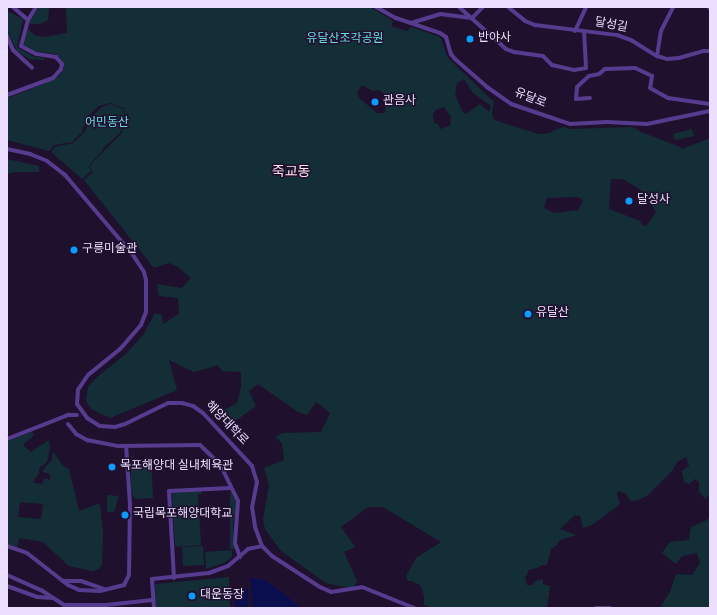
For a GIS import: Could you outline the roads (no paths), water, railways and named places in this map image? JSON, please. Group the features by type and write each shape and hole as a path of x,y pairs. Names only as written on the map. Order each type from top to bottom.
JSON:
{"street":[{"path":"13,7 28,20"},
{"path":"7,94 54,78 62,69 62,64 56,58 36,54 21,46 21,41 28,20 36,7"},
{"name":"유달로","path":"376,7 396,18 440,33 446,37 451,54 455,59 486,87 511,104 570,124 607,122 646,124 710,111"},
{"path":"459,7 506,49 543,56 552,65 574,70 586,68 584,32"},
{"path":"472,18 483,7"},
{"name":"달성길","path":"508,7 525,21 535,25 575,31 606,33 624,37 657,56 671,59 703,51 710,51"},
{"path":"575,31 586,7"},
{"path":"657,56 661,31 673,7"},
{"path":"410,23 440,14 472,18"},
{"path":"7,36 15,52 32,68"},
{"path":"590,98 576,99 577,87 589,76 599,74 605,69 635,68 652,76 650,88 668,98 710,104"},
{"name":"해양대학로","path":"7,149 30,154 47,161 65,175 133,255 144,272 146,280 147,307 142,325 131,338 88,375 81,384 76,396 77,404 82,412 96,424 114,428 168,403 182,403 198,409 252,466 257,482 252,507 255,527 262,546 288,568 320,588 331,592 343,592 362,587 414,608"},
{"path":"7,439 68,415 77,415"},
{"path":"68,424 76,434 88,440 126,446 200,445 219,463 230,488 238,501 235,543 240,557"},
{"path":"7,546 27,553 63,581 79,590 100,591 120,587 129,578 130,504 126,446"},
{"path":"174,578 169,491 230,488"},
{"path":"154,608 152,579 209,574 228,566 248,549 262,546"},
{"path":"7,575 42,590 64,604 106,605 153,600"},
{"path":"63,581 81,581 104,589"},
{"path":"7,586 37,597 53,598"},
{"path":"596,608 610,608"}],"place":[{"name":"반야사","path":"470,39"},
{"name":"관음사","path":"375,102"},
{"name":"달성사","path":"629,201"},
{"name":"구릉미술관","path":"74,250"},
{"name":"유달산","path":"528,314"},
{"name":"목포해양대 실내체육관","path":"112,467"},
{"name":"국립목포해양대학교","path":"125,515"},
{"name":"대운동장","path":"192,596"}],"district":[{"name":"죽교동","path":"291,173"}],"park label":[{"name":"유달산조각공원","path":"345,40"},
{"name":"어민동산","path":"107,124"}]}
